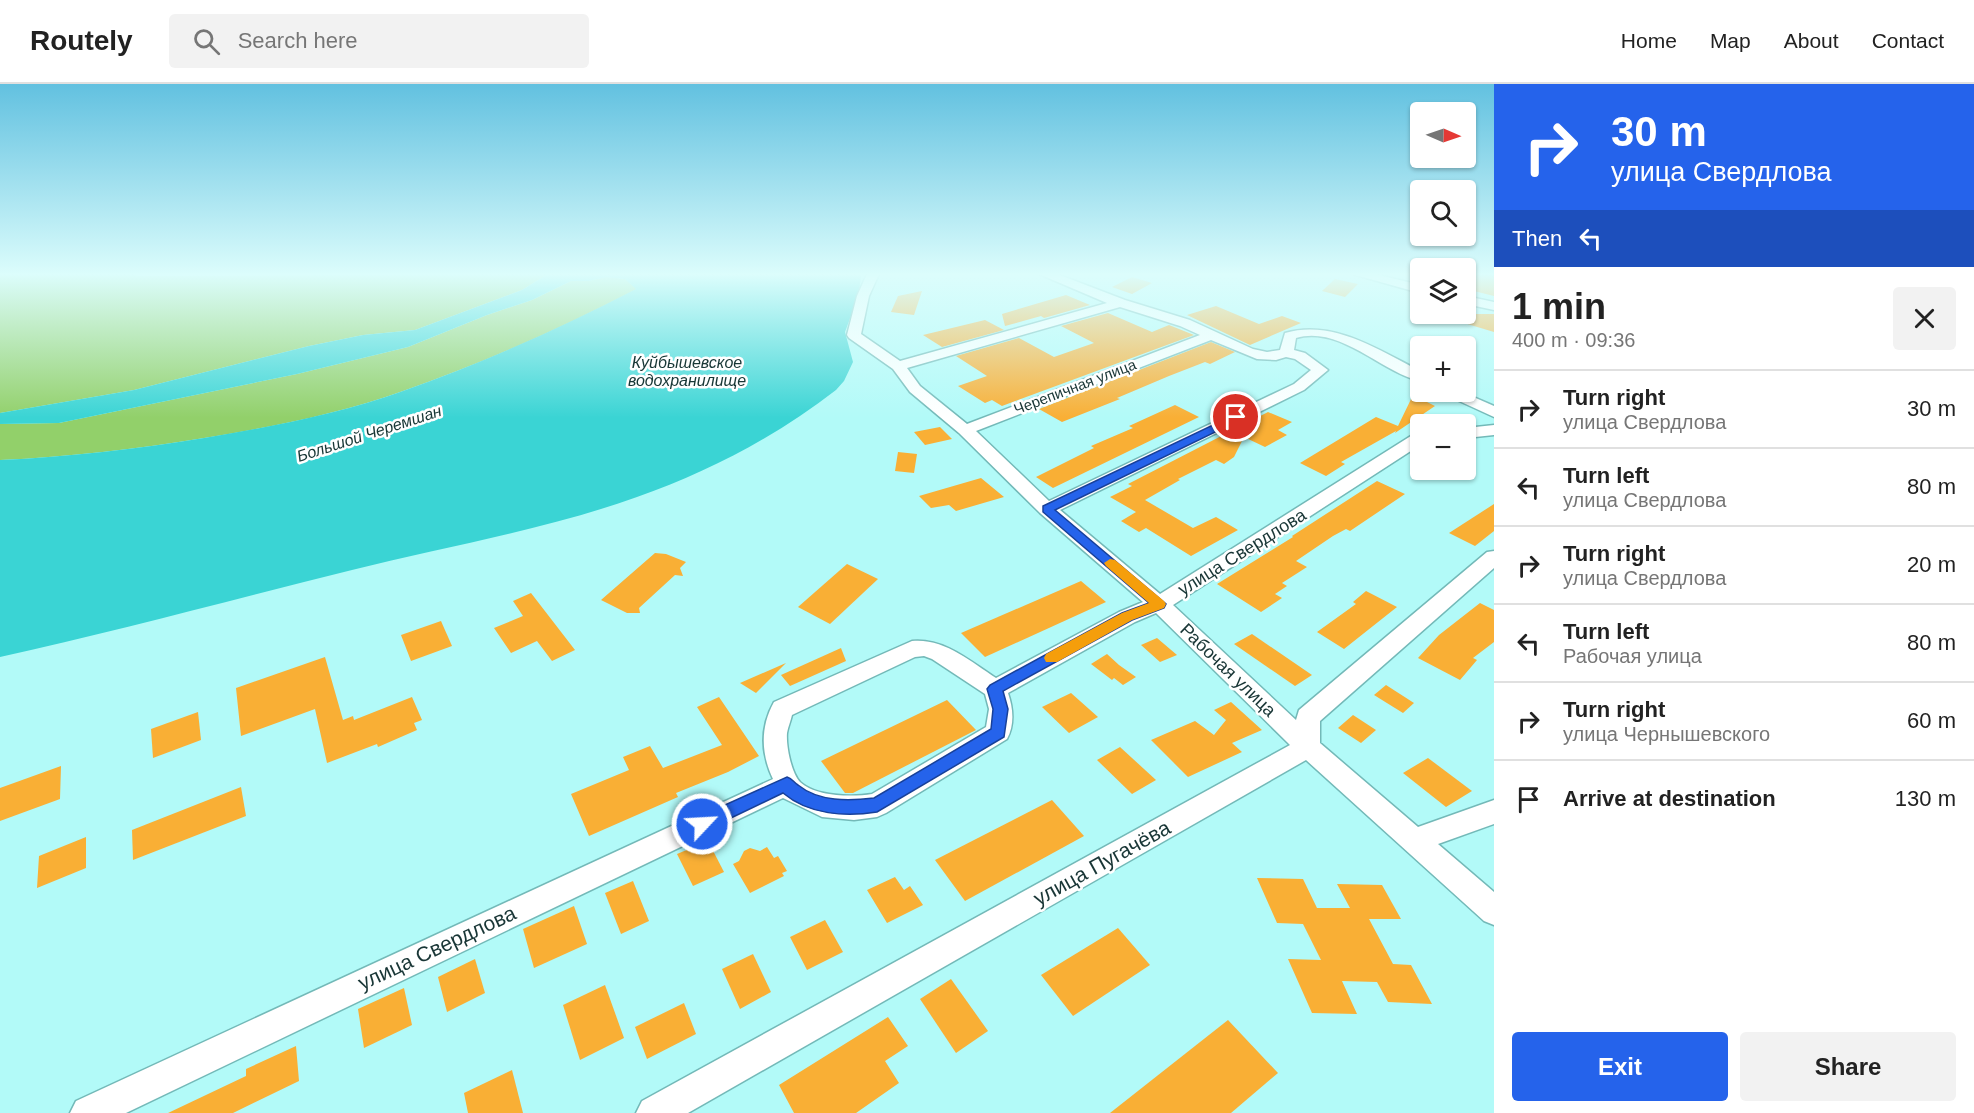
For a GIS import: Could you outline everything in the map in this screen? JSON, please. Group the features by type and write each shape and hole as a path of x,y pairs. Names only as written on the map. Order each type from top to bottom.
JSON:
{"street":[{"name":"Рабочая улица","path":"857,322 854,335 898,366 915,389 964,430 1047,509 1159,604 1308,747 1494,911"},
{"path":"898,366 1053,322"},
{"path":"1047,509 1299,387 1321,370 1300,356 1286,353 1276,358 1259,357 1182,322"},
{"path":"1286,353 1290,336 1298,332 1313,331 1336,337 1410,372"},
{"name":"Черепичная улица","path":"964,430 1212,335"},
{"path":"1472,402 1494,412"},
{"path":"1476,432 1494,430"},
{"name":"улица Свердлова","path":"995,689 1127,616 1159,604 1410,444"},
{"path":"1308,747 1308,717 1494,557"},
{"path":"925,648 940,653 995,689 1001,709 998,732 877,805 854,808 822,805 791,790 779,765 775,733 782,709 912,649 925,648"},
{"name":"улица Пугачёва","path":"654,1113 1308,747"},
{"name":"улица Свердлова","path":"88,1113 787,784"},
{"path":"1415,840 1494,812"}],"green space":[{"path":"0,322 436,322 415,330 363,335 309,346 134,390 0,413"},
{"path":"470,322 570,322 492,357 433,380 379,399 305,419 153,446 0,460 0,424 59,423 297,374 408,347"}],"water":[{"name":"Куйбышевское водохранилище","path":"436,322 470,322 408,347 297,374 59,423 0,424 0,413 134,390 309,346 363,335 415,330"},
{"name":"Куйбышевское водохранилище","path":"569,322 849,322 845,332 853,362 844,381 836,390 790,423 716,464 637,497 567,519 0,657 0,460 77,455 179,442 329,413 433,380"}],"building":[{"path":"977,322 989,322 1004,330 942,347 923,335"},
{"path":"1004,322 1019,322 1005,326"},
{"path":"1075,322 1129,322 1152,332 1169,325 1194,335 1002,406 992,400 985,403 958,386 987,376 956,356 1019,338 1054,357 1094,343 1061,326"},
{"path":"1202,322 1301,323 1250,345"},
{"path":"1476,322 1494,322 1494,332 1467,324 1476,324"},
{"path":"1211,342 1235,352 1210,364 1205,362 1169,376 1062,422 1039,409"},
{"path":"1410,401 1427,402 1435,406 1423,414 1410,414 1410,423 1341,462 1345,464 1326,476 1300,463 1376,417 1398,426"},
{"path":"1175,405 1199,417 1053,488 1036,477 1094,448 1091,446 1133,428 1129,426"},
{"path":"1268,412 1292,422 1278,430 1287,435 1265,447 1244,437 1234,457 1224,464 1216,460 1178,479 1180,480 1145,500 1193,528 1216,517 1238,530 1191,556 1146,528 1139,532 1121,521 1136,512 1110,497 1132,486 1128,484"},
{"path":"940,427 952,439 925,445 914,432"},
{"path":"898,452 917,454 914,473 895,471"},
{"path":"981,478 1004,497 956,511 949,505 931,508 919,496"},
{"path":"1377,481 1405,494 1350,531 1346,529 1333,536 1296,561 1307,567 1282,583 1287,586 1275,594 1282,598 1261,612 1217,584 1293,537"},
{"path":"1494,504 1494,531 1475,546 1449,533"},
{"path":"655,553 666,554 686,562 680,568 683,576 675,575 639,608 640,613 627,613 601,600"},
{"path":"847,564 878,579 830,624 798,607"},
{"path":"1081,581 1106,602 985,657 961,633"},
{"path":"1366,591 1397,607 1344,649 1317,632 1356,604 1353,602"},
{"path":"531,593 575,650 552,661 537,641 511,653 494,628 523,616 513,601"},
{"path":"1480,603 1494,610 1494,642 1473,658 1477,660 1460,680 1418,658 1439,635"},
{"path":"441,621 452,646 411,661 401,635"},
{"path":"1252,634 1312,675 1295,686 1234,644"},
{"path":"1157,638 1177,655 1160,662 1141,645"},
{"path":"841,648 846,661 790,686 781,675"},
{"path":"1107,654 1136,677 1123,685 1114,678 1112,680 1091,664"},
{"path":"325,657 343,720 353,716 354,720 412,697 422,720 414,723 417,730 378,747 377,744 327,763 315,709 241,736 236,688"},
{"path":"786,663 756,693 740,683"},
{"path":"1386,685 1414,703 1403,713 1374,695"},
{"path":"1071,693 1098,717 1069,733 1042,707"},
{"path":"719,697 759,756 728,772 676,793 678,797 589,836 571,794 629,770 623,757 650,746 663,768 722,745 697,707"},
{"path":"947,700 976,730 853,793 845,793 821,761"},
{"path":"1231,702 1262,730 1232,743 1242,752 1188,777 1151,740 1195,721 1214,735 1226,720 1214,710"},
{"path":"198,712 201,740 153,758 151,729"},
{"path":"1353,715 1376,730 1361,743 1338,728"},
{"path":"1120,747 1156,780 1132,794 1097,760"},
{"path":"1428,758 1472,791 1446,807 1403,773"},
{"path":"61,766 60,799 0,821 0,788"},
{"path":"241,787 246,816 133,860 132,830"},
{"path":"1052,800 1084,836 965,901 935,860"},
{"path":"86,837 86,868 37,888 39,856"},
{"path":"708,841 724,872 693,886 677,854"},
{"path":"767,847 774,858 778,856 787,871 782,873 784,876 750,893 733,864 739,861 744,851 750,848 760,851"},
{"path":"895,877 904,890 910,886 923,905 887,923 867,890"},
{"path":"1257,878 1303,879 1317,908 1350,908 1337,884 1382,885 1401,919 1369,919 1393,964 1411,965 1432,1004 1388,1002 1377,982 1342,981 1357,1014 1312,1013 1288,959 1321,960 1303,924 1277,923"},
{"path":"633,881 649,921 621,934 605,893"},
{"path":"574,906 587,944 534,968 523,929"},
{"path":"825,920 843,952 807,970 790,937"},
{"path":"1118,928 1150,965 1073,1016 1041,975"},
{"path":"753,954 771,992 740,1009 722,969"},
{"path":"475,959 485,993 447,1012 438,977"},
{"path":"951,979 988,1031 956,1053 920,999"},
{"path":"605,985 624,1038 580,1060 563,1005"},
{"path":"404,988 412,1025 364,1048 358,1009"},
{"path":"684,1003 696,1034 647,1059 635,1027"},
{"path":"888,1017 908,1046 885,1061 899,1083 856,1113 794,1113 779,1085"},
{"path":"1228,1020 1278,1073 1231,1113 1110,1113"},
{"path":"296,1046 299,1081 233,1113 168,1113 246,1076 246,1069"},
{"path":"512,1070 523,1113 468,1113 464,1093"}],"slow traffic":[{"path":"1051,658 1127,616 1159,604 1110,563"}],"route":[{"path":"702,824 787,784 791,790 822,805 854,808 877,805 998,732 1001,709 995,689 1127,616 1159,604 1047,509 1236,417"}],"water label":[{"name":"Большой Черемшан","path":"369,433"}]}
